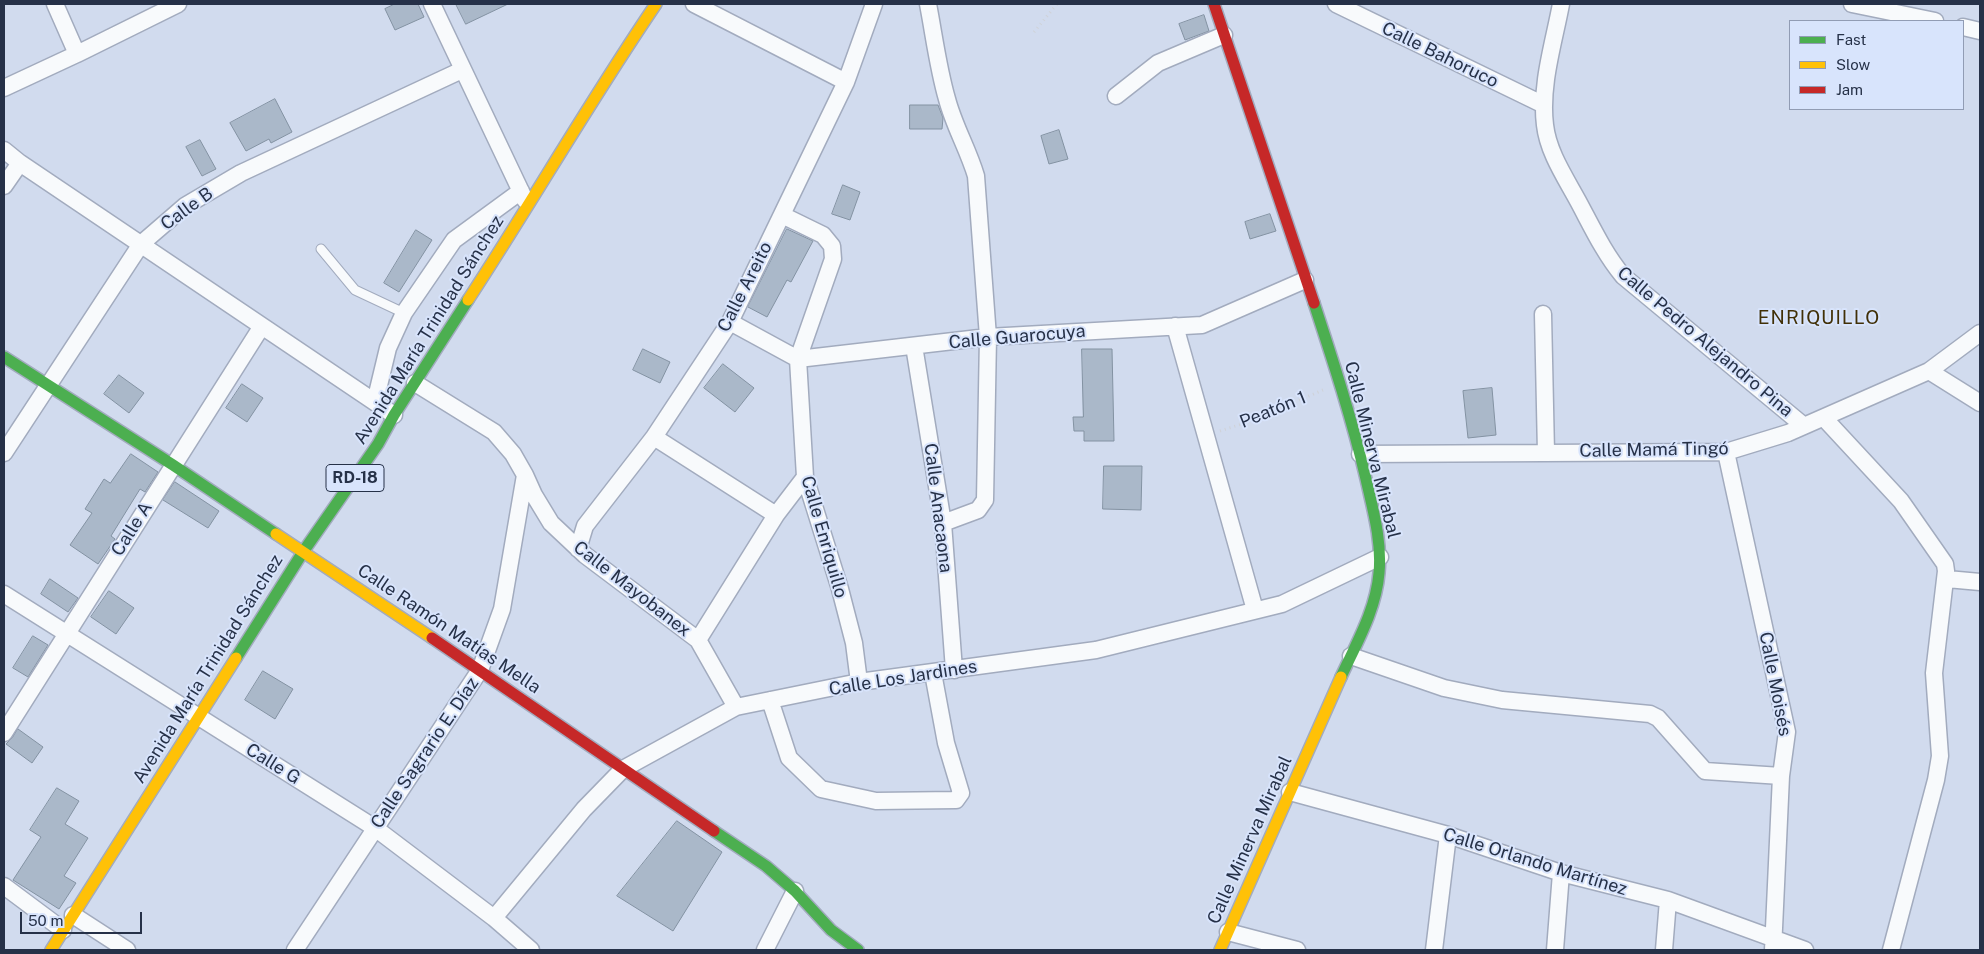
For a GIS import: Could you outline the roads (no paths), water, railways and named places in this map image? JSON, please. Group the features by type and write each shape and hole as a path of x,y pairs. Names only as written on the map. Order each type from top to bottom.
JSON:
{"street":[{"path":"55,4 77,54"},
{"path":"4,88 178,4"},
{"path":"432,4 462,70 529,206"},
{"path":"694,4 846,82"},
{"name":"Calle Areito","path":"578,549 585,526 654,437 730,322 846,82 874,4"},
{"path":"928,4 946,99 970,155 976,176 988,337 985,500 978,510 943,523"},
{"name":"Calle Minerva Mirabal","path":"1214,4 1340,383 1360,454 1376,525 1380,557 1379,575 1372,607 1220,950"},
{"name":"Calle Bahoruco","path":"1336,4 1544,105"},
{"name":"Calle Pedro Alejandro Pina","path":"1561,4 1546,82 1544,124 1548,142 1556,162 1608,258 1623,276 1804,426"},
{"path":"1853,4 1929,20"},
{"name":"Avenida María Trinidad Sánchez","path":"51,950 303,552 378,444 394,415 529,206 648,8"},
{"path":"1964,27 1980,31"},
{"path":"1116,96 1158,64 1224,35"},
{"name":"Calle B","path":"4,453 141,244 184,206 241,173 462,70"},
{"path":"4,150 394,415"},
{"path":"4,186 20,162"},
{"path":"375,402 388,348 404,313 454,240 521,191"},
{"name":"Calle Enriquillo","path":"782,215 823,235 832,246 833,259 798,359 805,476 840,589 854,642 860,682"},
{"name":"Calle Guarocuya","path":"798,359 988,337 1202,325 1305,280"},
{"path":"1543,314 1546,453"},
{"path":"730,322 798,359"},
{"name":"Calle A","path":"4,732 262,326"},
{"path":"1175,326 1255,610"},
{"name":"Calle Mamá Tingó","path":"1360,454 1726,452 1788,433 1929,371 1980,332"},
{"name":"Calle Anacaona","path":"914,346 943,523 954,670"},
{"name":"Calle Ramón Matías Mella","path":"4,357 173,464 480,670 766,866 795,891 831,930 858,950"},
{"path":"1929,371 1980,403"},
{"path":"415,383 494,432 513,454 525,476"},
{"path":"1824,418 1901,501 1945,564 1947,579 1934,673 1940,756 1936,780 1891,950"},
{"path":"654,437 776,515"},
{"name":"Calle Moisés","path":"1726,452 1787,732 1781,776 1773,944"},
{"name":"Calle Mayobanex","path":"525,476 551,523 578,549 698,640 736,707"},
{"name":"Calle Sagrario E. Díaz","path":"295,950 480,670 502,609 525,476"},
{"path":"698,640 776,515 805,476"},
{"name":"Calle Los Jardines","path":"494,918 584,809 623,769 736,707 860,682 1096,650 1282,604 1380,557"},
{"path":"1947,579 1980,582"},
{"name":"Calle G","path":"4,594 375,828 494,918 524,948"},
{"path":"1351,656 1444,688 1502,700 1650,714 1658,718 1705,771 1781,776"},
{"path":"770,700 788,758 820,789 876,801 956,800 960,793 946,743 934,673"},
{"name":"Calle Orlando Martínez","path":"1290,792 1448,836 1561,873 1668,900 1773,944 1805,950"},
{"path":"1434,950 1448,836"},
{"path":"1555,950 1561,873"},
{"path":"4,886 63,930"},
{"path":"765,950 795,891"},
{"path":"1664,950 1668,900"},
{"path":"73,915 127,950"},
{"path":"1228,932 1298,950"}],"lane":[{"path":"321,248 354,290 404,313"}],"district":[{"name":"ENRIQUILLO","path":"1819,318"}]}
